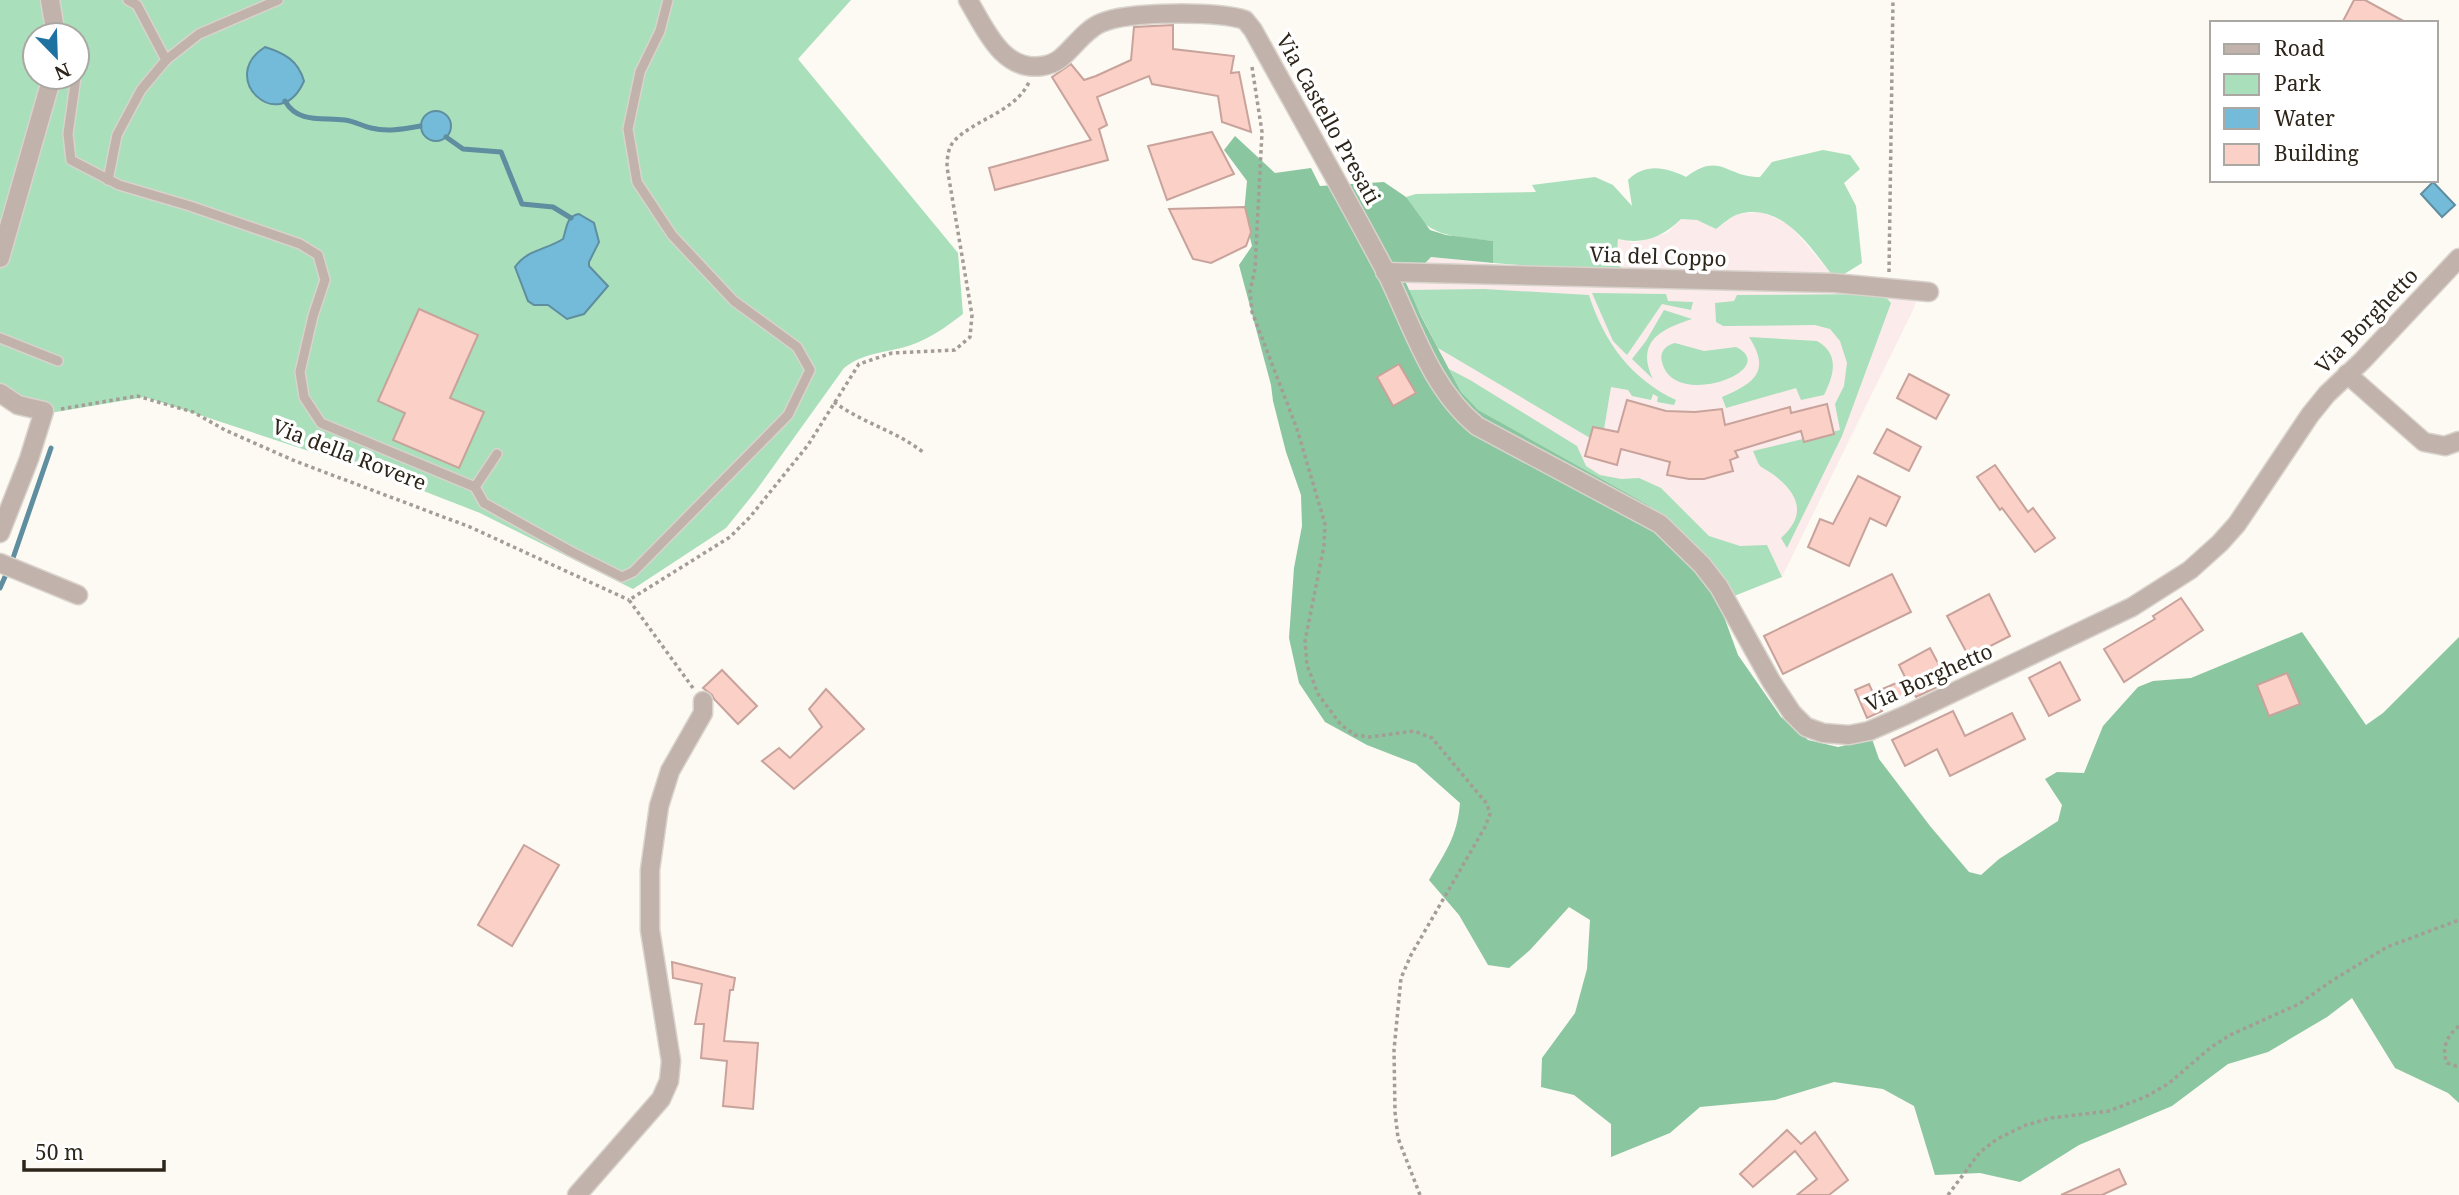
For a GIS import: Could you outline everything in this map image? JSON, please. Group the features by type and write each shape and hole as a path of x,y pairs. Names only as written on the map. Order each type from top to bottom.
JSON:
{"street":[{"path":"968,0 1004,55 1014,63 1031,68"},
{"name":"Via Castello Presati","path":"1031,68 1056,63 1096,26 1116,18 1193,14 1245,20 1253,30 1385,272"},
{"path":"0,258 48,91"},
{"name":"Via Borghetto","path":"1385,272 1443,391 1459,411 1477,426 1660,524 1702,565 1719,587 1771,681 1792,713 1806,727 1836,735 1869,731 1956,692 2132,607 2190,570 2220,543 2236,524 2311,415 2459,258"},
{"name":"Via del Coppo","path":"1385,272 1834,283 1929,292"},
{"path":"2347,374 2424,442 2445,446 2459,440"},
{"path":"0,393 18,405 44,411 29,459 0,533"},
{"path":"0,563 78,595"},
{"path":"578,1195 661,1099 669,1080 671,1060 650,930 650,870 659,806 670,771 703,713 703,701"}],"lane":[{"path":"128,0 137,5 166,61"},
{"path":"108,180 117,135 141,90 166,61 199,34 278,0"},
{"path":"74,91 68,134 71,160 108,180 300,244 318,255 325,280 313,316 300,372 304,397 321,423 475,487 484,503 622,577 633,572 788,415 810,370 797,347 734,302 671,235 637,182 628,129 640,72 660,31 668,0"},
{"path":"51,5 59,21"},
{"path":"0,338 58,361"},
{"path":"475,487 497,454"}],"path":[{"path":"1888,288 1893,0"},
{"path":"1253,30 1253,82 1262,132 1260,206 1250,300 1261,338 1297,429 1325,524 1324,546 1305,641 1307,665 1324,704 1351,733 1370,737 1414,731 1432,738 1490,810 1485,827 1411,955 1401,978 1394,1049 1395,1112 1398,1138 1420,1195"},
{"path":"703,701 629,600 730,537 750,517 808,444 859,364 870,358 892,353 956,350 970,337 972,315 947,156 954,141 1020,96 1029,83 1031,68"},
{"name":"Via della Rovere","path":"44,411 137,396 193,412 225,430 295,461 470,527 629,600"},
{"path":"834,402 852,415 909,441 924,453"},
{"path":"1948,1195 1980,1152 1997,1139 2026,1125 2051,1118 2109,1111 2145,1097 2168,1084 2210,1048 2230,1035 2300,1004 2387,947 2459,920"},
{"path":"2459,1026 2444,1045 2444,1055 2446,1063 2459,1065"}],"shaded area":[{"path":"1762,212 1790,225 1832,275 1921,283 1914,308 1782,577 1734,596 1708,561 1612,486 1461,392 1406,283 1431,257 1531,268 1621,260 1617,253 1618,239 1634,243 1667,233 1681,219 1697,220 1716,229 1737,214"}],"green space":[{"path":"0,0 851,0 798,59 958,253 963,314 918,342 868,356 844,368 726,528 633,589 480,513 385,476 145,397 38,415 0,401"},
{"path":"1235,136 1275,173 1311,168 1320,186 1384,182 1406,197 1430,230 1446,235 1493,241 1493,263 1431,257 1406,283 1461,392 1478,410 1648,505 1674,524 1734,596 1723,614 1738,655 1781,717 1808,740 1838,747 1872,739 1879,759 1969,872 1981,875 1999,859 2058,821 2062,805 2045,779 2057,772 2084,773 2103,726 2138,687 2153,681 2191,678 2302,632 2366,725 2383,713 2459,637 2459,1103 2448,1093 2395,1068 2352,998 2327,1017 2268,1052 2228,1064 2172,1106 2079,1145 2020,1182 1980,1173 1935,1175 1914,1106 1883,1089 1834,1082 1775,1100 1700,1107 1670,1133 1611,1157 1611,1124 1574,1095 1541,1087 1542,1058 1575,1013 1587,969 1590,920 1569,907 1530,950 1509,968 1488,965 1459,915 1429,880 1453,835 1460,803 1416,764 1367,745 1325,722 1299,683 1289,638 1294,568 1302,526 1301,495 1286,452 1239,265 1252,246 1244,213 1247,181 1224,150"},
{"path":"1823,150 1850,155 1860,169 1844,183 1856,206 1862,263 1841,276 1832,275 1804,240 1781,220 1754,212 1736,215 1716,229 1697,220 1681,219 1667,231 1652,238 1636,241 1618,239 1617,253 1622,273 1493,263 1493,241 1453,236 1431,228 1421,221 1406,197 1416,194 1536,192 1532,185 1595,177 1613,185 1632,206 1628,180 1641,171 1656,168 1686,177 1707,166 1716,166 1760,177 1772,162"},
{"path":"1484,289 1589,295 1603,328 1621,357 1646,381 1676,400 1674,405 1657,402 1658,397 1653,394 1651,400 1632,396 1628,390 1611,387 1604,429 1593,427 1590,438 1438,348 1408,290"},
{"path":"1592,293 1666,294 1668,301 1693,302 1691,310 1662,304 1627,355 1613,341"},
{"path":"1883,294 1891,303 1842,436 1787,548 1781,538 1794,521 1797,505 1783,482 1760,466 1753,451 1840,430 1835,404 1844,386 1847,363 1840,341 1830,329 1815,325 1723,326 1716,322 1715,303 1734,301 1737,295"},
{"path":"1664,310 1692,319 1670,328 1654,339 1647,356 1653,379 1632,359"},
{"path":"1749,337 1817,341 1824,346 1833,365 1824,395 1801,400 1796,388 1726,408 1722,397 1751,381 1759,367 1756,349"},
{"path":"1675,343 1704,351 1736,347 1747,356 1746,366 1736,375 1721,381 1703,385 1685,384 1670,376 1662,362 1661,355 1664,350"},
{"path":"1449,369 1577,446 1586,466 1600,475 1621,479 1639,478 1661,488 1709,536 1740,546 1767,545 1782,577 1734,596 1674,524 1648,505 1477,410 1461,392"}],"water":[{"path":"265,47 289,58 304,81 293,97 281,104 268,103 257,97 249,86 247,73 252,60"},
{"path":"436,111 447,115 451,126 447,137 436,141 425,137 421,126 425,115"},
{"path":"2433,182 2455,205 2442,217 2421,194"},
{"path":"579,214 594,223 599,242 589,266 608,286 584,314 567,319 548,305 534,305 528,301 515,267 531,253 563,239 569,220"}],"building":[{"path":"2354,0 2365,0 2403,21 2343,21"},
{"path":"1173,25 1173,49 1234,56 1231,73 1239,72 1251,132 1222,122 1218,96 1152,84 1149,76 1097,97 1107,125 1099,129 1108,160 995,190 989,168 1091,140 1052,77 1071,64 1084,80 1096,76 1131,60 1134,27"},
{"path":"1212,132 1234,174 1167,200 1148,146"},
{"path":"1245,207 1251,232 1246,246 1211,263 1193,259 1169,209"},
{"path":"419,309 478,335 450,398 484,412 459,468 393,440 405,413 378,401"},
{"path":"1399,364 1416,393 1393,406 1377,377"},
{"path":"1909,374 1949,395 1936,419 1897,398"},
{"path":"1627,400 1666,411 1722,409 1725,425 1790,407 1791,413 1827,404 1834,434 1804,442 1801,431 1735,451 1738,457 1730,460 1733,471 1704,479 1667,475 1670,462 1621,449 1617,465 1585,456 1593,427 1618,432"},
{"path":"1887,429 1921,447 1909,471 1874,453"},
{"path":"1995,465 2028,512 2033,508 2055,538 2035,552 1977,477"},
{"path":"1858,476 1900,497 1886,526 1870,518 1849,566 1808,547 1820,519 1833,524"},
{"path":"1892,574 1911,612 1783,674 1764,636"},
{"path":"1989,594 2010,636 1969,657 1947,616"},
{"path":"2181,598 2203,630 2124,682 2104,649 2155,619 2153,616"},
{"path":"1930,648 1948,682 1916,697 1914,693 1880,707 1882,711 1867,718 1855,690 1869,684 1873,693 1906,679 1899,665"},
{"path":"2060,662 2080,700 2049,716 2029,678"},
{"path":"722,670 757,706 738,724 703,688"},
{"path":"2287,673 2300,704 2269,716 2257,685"},
{"path":"826,689 864,729 794,789 762,761 779,748 790,758 822,727 809,709"},
{"path":"1953,711 1965,736 2012,713 2025,739 1950,776 1937,749 1905,766 1892,740"},
{"path":"524,845 559,865 512,946 478,925"},
{"path":"672,962 735,978 733,990 730,990 724,1041 758,1043 753,1109 723,1106 727,1061 701,1058 704,1024 695,1024 702,984 673,978"},
{"path":"1787,1130 1801,1144 1815,1132 1848,1180 1829,1195 1797,1195 1817,1179 1795,1151 1753,1187 1740,1174"},
{"path":"2119,1169 2126,1184 2102,1195 2061,1195"}],"waterway":[{"path":"285,101 297,113 312,118 352,121 383,130 420,126"},
{"path":"446,137 463,149 501,152 522,204 553,207 571,218"},
{"path":"0,588 51,448"}]}
